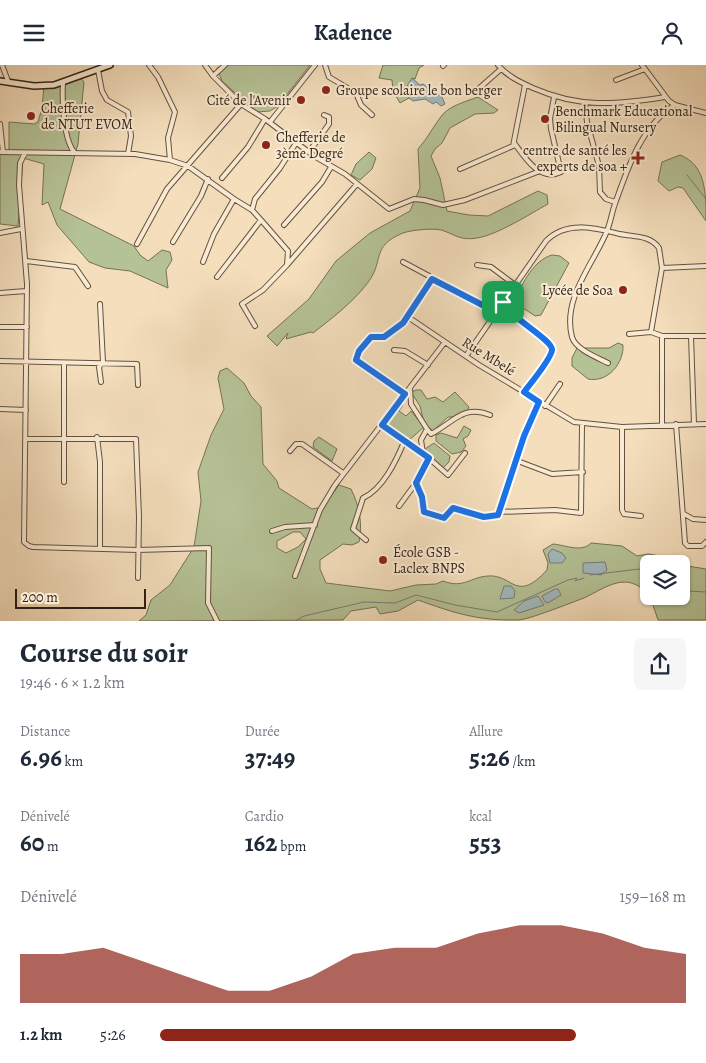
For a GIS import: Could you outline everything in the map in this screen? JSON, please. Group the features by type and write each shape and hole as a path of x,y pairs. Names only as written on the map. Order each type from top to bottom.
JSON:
{"street":[{"path":"2,65 8,81"},
{"path":"0,81 41,86 63,83 110,65"},
{"path":"148,65 158,77 175,112 168,138 170,160"},
{"path":"205,65 213,76 241,104 270,122 296,143 357,184 389,209 414,199 424,199 443,205 465,200 540,171"},
{"path":"213,76 225,65"},
{"path":"270,122 315,65"},
{"path":"325,65 329,77 353,91 361,105 372,115"},
{"path":"476,91 499,67 525,85 554,97 585,104 665,97"},
{"path":"616,81 643,67 665,97 675,105 706,113"},
{"path":"98,70 102,91 108,102 128,111 131,137 128,154"},
{"path":"63,83 68,141 75,153"},
{"path":"460,169 511,148 515,144 525,85"},
{"path":"515,144 528,162 540,171 553,175 562,171 550,129 554,97"},
{"path":"136,244 160,201 241,104"},
{"path":"585,104 587,122 599,166 600,192 606,199 615,202"},
{"path":"608,363 580,347 572,340 569,318 576,290 608,230 615,202 635,151 657,120 675,105"},
{"path":"309,152 329,124 331,119 324,115"},
{"path":"222,178 248,147 265,119"},
{"path":"0,123 1,152 128,154 170,160 188,166 252,211 288,251 287,265"},
{"path":"252,211 254,199 280,169 296,143"},
{"path":"25,153 20,163 19,185 26,261 28,362 24,537 26,545 33,547 138,549 209,548 208,603 217,621"},
{"path":"284,225 322,182 331,167"},
{"path":"173,242 201,196 208,179"},
{"path":"255,326 242,304 263,290 287,265 357,184"},
{"path":"202,262 214,234 234,199"},
{"path":"217,277 261,220"},
{"path":"466,356 546,241 558,231 591,227 650,239 656,243 661,256 662,268 651,332"},
{"path":"0,233 22,229"},
{"path":"26,261 74,267 88,286"},
{"path":"403,262 496,312"},
{"path":"477,265 491,267 515,285"},
{"path":"662,268 706,266"},
{"path":"405,394 356,360 359,351 371,337 384,337 408,317 432,279"},
{"path":"0,293 26,291"},
{"path":"503,302 513,317 543,337 552,350 524,392"},
{"path":"100,304 103,362 99,367 101,382"},
{"name":"Rue Mbelé","path":"408,317 569,421 582,425 622,427 706,424"},
{"path":"0,327 27,327"},
{"path":"629,334 651,332 662,336 706,335"},
{"path":"662,336 662,425"},
{"path":"690,336 694,424"},
{"path":"295,576 320,510 343,473 382,425 444,342"},
{"path":"394,351 405,351 428,365"},
{"path":"0,361 137,364 138,385"},
{"path":"64,363 64,482"},
{"path":"545,405 560,384"},
{"path":"410,388 411,404 431,434 454,418 473,410 490,415"},
{"path":"499,512 516,460 539,402"},
{"path":"0,409 26,410"},
{"path":"676,424 686,545 702,546 706,542"},
{"path":"382,425 404,442 423,453 448,475 465,453"},
{"path":"416,483 422,497 424,512 444,518 453,508 484,517 499,512 555,510 581,513 583,472 582,425"},
{"path":"622,427 622,510 624,513 642,516"},
{"path":"423,453 421,440 427,429"},
{"path":"27,439 97,437 136,439 138,579"},
{"path":"97,437 100,462 100,548"},
{"path":"366,540 353,529 363,498 373,493 396,459 404,442"},
{"path":"290,451 296,444 302,444 343,473"},
{"path":"398,505 416,483 429,458"},
{"path":"516,460 552,473 583,472"},
{"path":"684,514 693,519 706,520"},
{"path":"272,531 285,527 315,525"}],"green space":[{"path":"225,65 310,65 278,106 270,111 256,112 222,81 217,68"},
{"path":"383,65 424,65 419,68 415,79 412,78 409,98 400,103 393,91 392,80 379,78"},
{"path":"80,77 84,82 78,144 60,209 134,246 140,255 148,261 162,250 170,252 172,260 166,270 168,288 130,271 105,268 89,262 57,225 48,202 42,205 44,164 23,158 18,226 0,224 0,152 9,152 9,122 34,124 38,122 42,108 44,85"},
{"path":"478,97 498,110 494,113 475,114 450,128 442,143 431,156 440,178 447,211 488,216 538,191 547,195 548,204 504,229 477,238 461,238 441,230 432,229 407,232 392,238 382,249 372,276 366,285 348,304 313,333 286,339 288,333 277,346 267,336 309,299 336,261 370,233 410,211 420,188 418,149 443,114 455,106"},
{"path":"369,152 376,158 372,169 360,180 351,175 356,164"},
{"path":"680,155 689,160 700,173 705,190 706,221 683,188 678,187 669,191 658,181 662,162"},
{"path":"552,255 560,256 569,263 541,315 535,316 520,306 516,298 535,267"},
{"path":"618,343 623,345 623,352 618,365 602,378 588,379 572,366 572,358 577,348 609,348"},
{"path":"227,368 244,383 251,396 261,407 263,464 277,481 279,488 312,509 323,507 339,485 351,489 356,501 361,528 359,542 352,545 343,544 320,560 320,569 326,583 390,591 416,585 436,584 443,581 456,584 488,576 503,579 515,585 528,585 537,580 547,570 548,563 543,550 553,544 583,548 591,543 622,546 637,556 640,555 640,586 633,583 617,583 561,607 518,620 478,618 418,600 398,611 380,614 376,607 351,611 343,620 139,621 146,615 151,600 170,585 194,547 201,501 198,472 211,435 224,409 218,378 220,371","holes":["293,532 300,532 306,539 298,547 286,553 277,548 277,541"]},
{"path":"421,390 427,399 435,397 443,402 455,392 469,407 464,417 448,417 433,431 424,423 420,406 411,392"},
{"path":"399,405 403,405 399,411 406,416 411,411 424,427 408,441 387,424"},
{"path":"464,426 471,430 468,436 463,439 466,446 461,452 452,454 436,441 436,435 441,433 457,438"},
{"path":"319,437 337,449 332,461 313,447 314,441"},
{"path":"434,443 450,456 449,462 442,469 422,451"},
{"path":"690,566 706,569 706,620 658,620 653,605 690,605"}],"water":[{"path":"412,78 420,85 423,84 442,97 445,104 441,106 436,102 433,104 425,99 413,101 409,98 406,88"},
{"path":"552,549 562,553 566,558 562,563 550,563 548,554"},
{"path":"605,562 607,570 601,575 583,573 583,563"},
{"path":"504,586 511,586 515,591 514,598 500,599"},
{"path":"558,589 561,595 548,603 545,602 542,596"},
{"path":"538,596 544,605 519,613 514,610 524,601"}],"waterway":[{"path":"687,175 706,199"},
{"path":"590,575 640,570"},
{"path":"295,621 304,616 364,602 395,603 416,595 455,605 497,612 568,580 577,578 575,581 584,578"},
{"path":"690,591 706,592"}],"place":[{"name":"Groupe scolaire le bon berger","path":"326,90"},
{"name":"Cité de l'Avenir","path":"301,100"},
{"name":"Chefferie de NTUT EVOM","path":"31,116"},
{"name":"Benchmark Educational Bilingual Nursery","path":"545,119"},
{"name":"Chefferie de 3ème Degré","path":"266,145"},
{"name":"centre de santé les experts de soa +","path":"638,158"},
{"name":"Lycée de Soa","path":"623,290"},
{"name":"École GSB - Laclex BNPS","path":"383,560"}],"route":[{"path":"432,279 496,312 503,302 513,317 543,337 552,350 524,392 539,402 524,436 498,515 484,517 464,513 453,508 447,517 444,518 424,512 421,492 416,483 429,458 382,425 405,394 360,364 356,360 357,355 371,337 384,337 403,323 432,279"}]}
